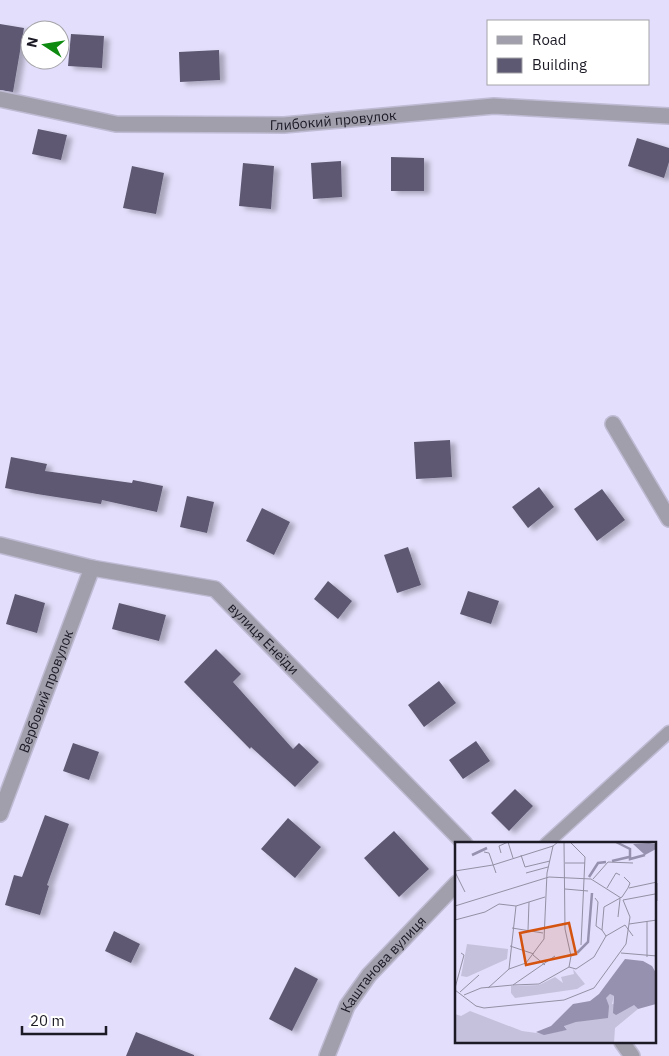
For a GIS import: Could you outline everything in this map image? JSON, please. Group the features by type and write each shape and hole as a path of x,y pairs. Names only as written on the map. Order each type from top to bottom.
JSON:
{"street":[{"name":"Глибокий провулок","path":"0,99 116,124 284,125 494,106 669,116"},
{"path":"613,424 669,519"},
{"name":"вулиця Енеїди","path":"0,545 92,568 215,589 463,842"},
{"name":"Вербовий провулок","path":"0,814 92,568"},
{"name":"Каштанова вулиця","path":"327,1056 347,1006 369,975 455,884"},
{"path":"623,1044 632,1056"}],"lane":[{"path":"548,842 669,732"}],"building":[{"path":"0,24 20,27 20,51 13,92 0,90"},
{"path":"71,34 104,36 102,68 70,66"},
{"path":"219,50 220,80 180,82 179,52"},
{"path":"38,129 67,135 61,160 32,154"},
{"path":"637,138 669,148 669,162 664,178 628,166"},
{"path":"391,157 424,158 424,191 391,191"},
{"path":"341,161 342,197 313,199 311,163"},
{"path":"243,163 274,166 271,209 239,206"},
{"path":"132,166 164,173 156,214 123,208"},
{"path":"450,440 452,477 416,479 414,442"},
{"path":"11,457 47,464 45,471 132,483 133,480 163,486 157,512 102,500 101,504 5,488"},
{"path":"539,487 554,507 528,528 512,507"},
{"path":"602,489 625,520 597,541 574,509"},
{"path":"187,496 214,502 207,533 180,527"},
{"path":"262,508 290,522 274,555 246,541"},
{"path":"408,547 421,585 397,593 384,555"},
{"path":"328,581 352,601 338,619 314,599"},
{"path":"468,591 499,601 491,624 460,614"},
{"path":"15,594 45,603 37,633 6,624"},
{"path":"119,603 166,615 159,641 112,629"},
{"path":"216,649 241,674 233,682 293,749 299,743 319,762 295,787 251,747 250,749 184,682"},
{"path":"439,681 456,703 424,727 408,705"},
{"path":"476,741 490,761 463,779 449,760"},
{"path":"73,743 99,752 89,780 63,771"},
{"path":"515,789 533,806 509,831 491,813"},
{"path":"45,815 69,824 47,885 49,886 40,915 5,905 14,875 22,877"},
{"path":"288,818 321,847 295,878 261,849"},
{"path":"394,831 429,869 399,897 364,858"},
{"path":"114,931 140,944 131,963 105,951"},
{"path":"295,967 318,979 292,1031 269,1019"},
{"path":"136,1032 194,1055 194,1056 126,1056"}]}
